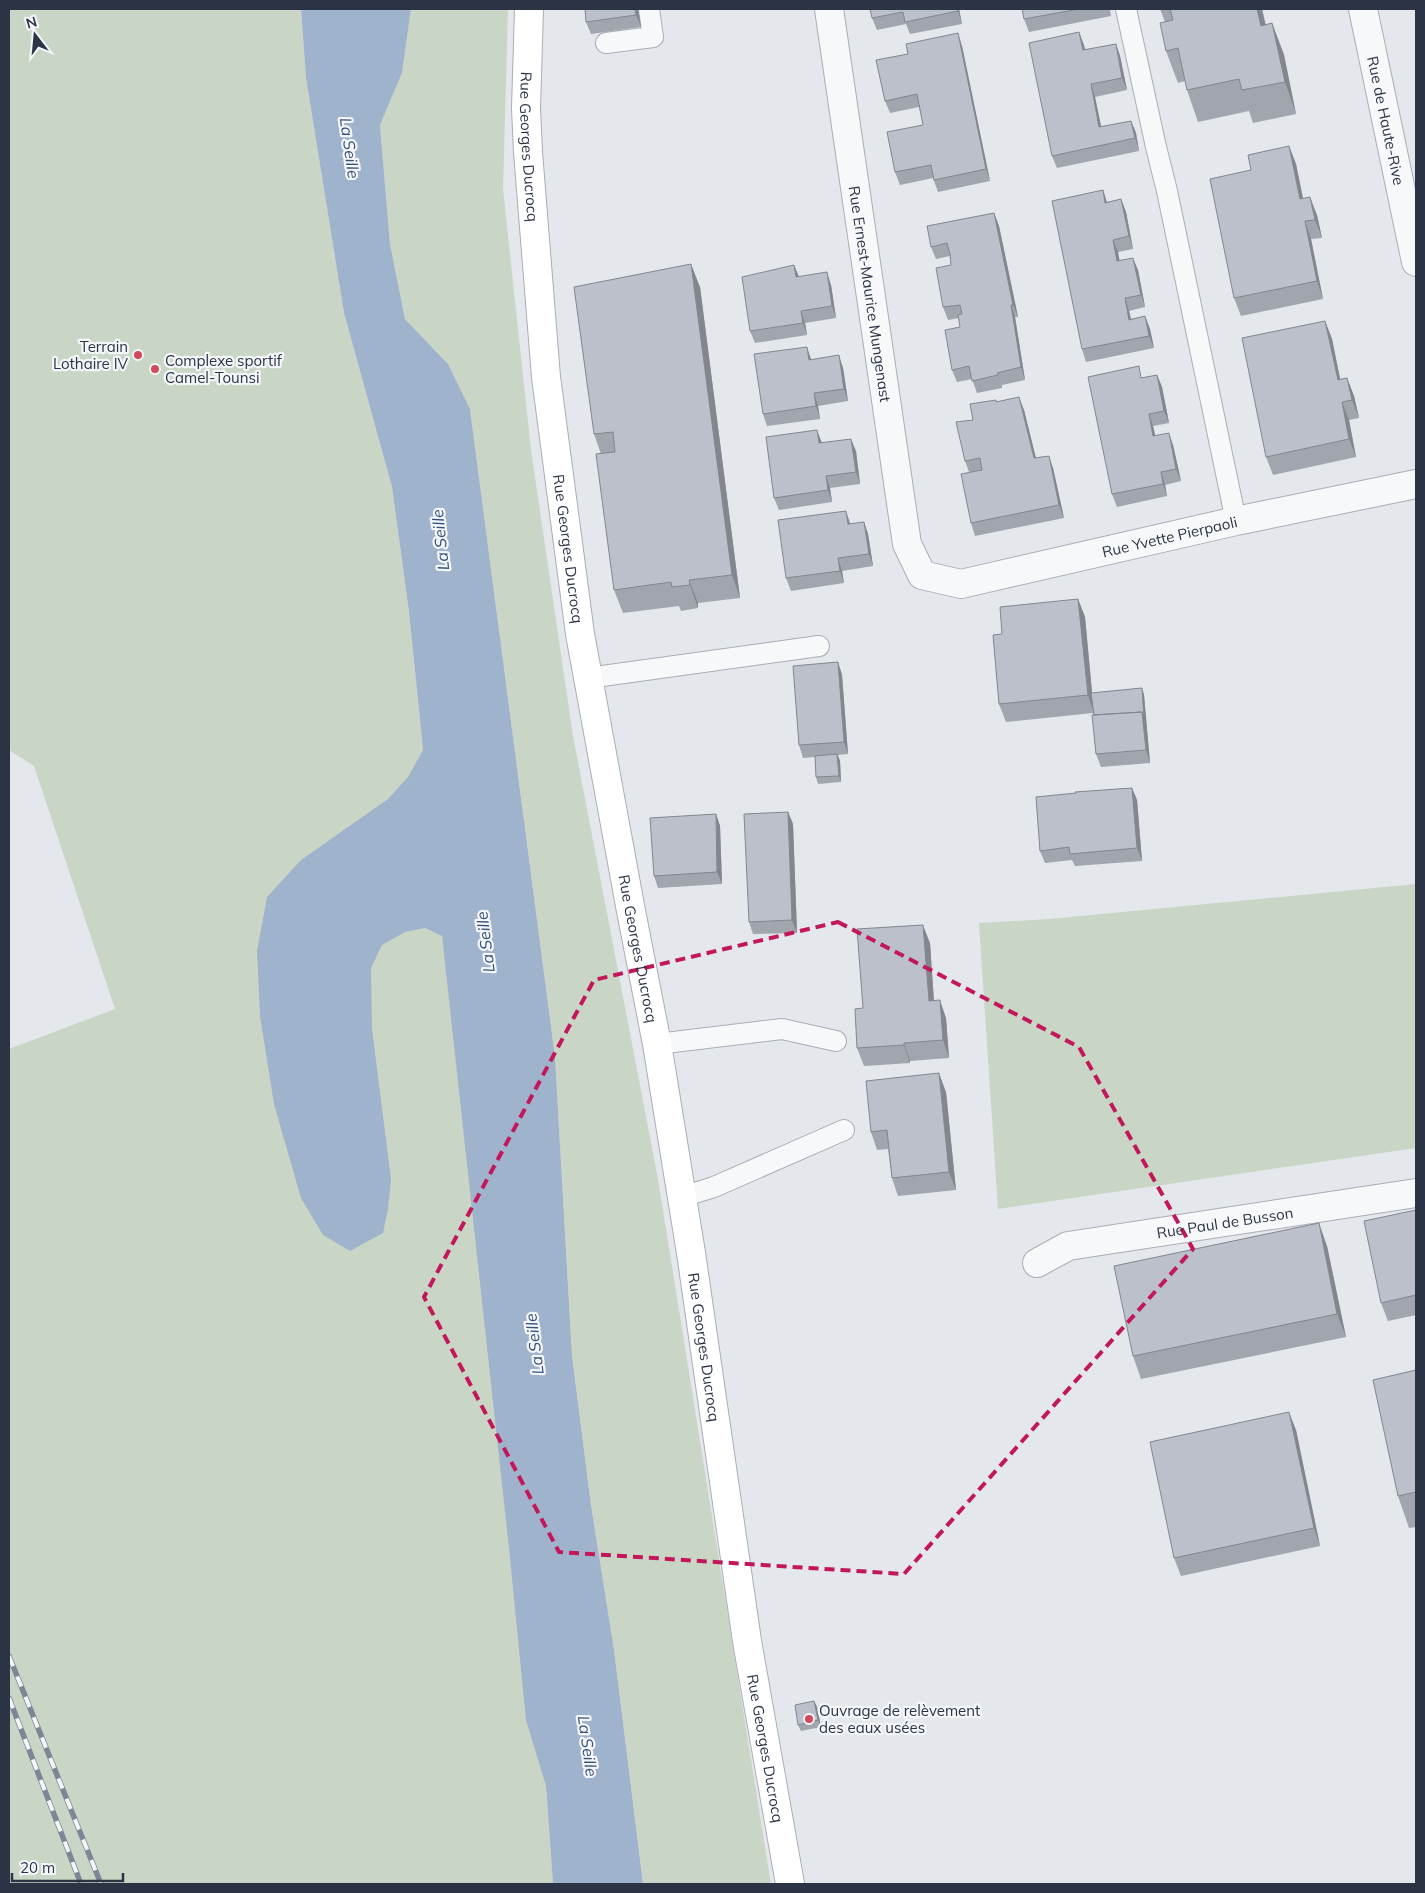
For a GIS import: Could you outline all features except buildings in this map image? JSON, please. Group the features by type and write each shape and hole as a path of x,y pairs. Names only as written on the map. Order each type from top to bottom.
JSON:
{"street":[{"name":"Rue Georges Ducrocq","path":"529,9 526,108 528,152 546,377 588,678 657,1044 682,1197 747,1641 790,1884"},
{"name":"Rue Ernest-Maurice Mungenast","path":"830,9 907,544 922,575"},
{"name":"Rue de Haute-Rive","path":"1363,9 1416,262"},
{"name":"Rue Yvette Pierpaoli","path":"922,575 961,584 1236,521 1416,484"},
{"name":"Rue Paul de Busson","path":"1037,1263 1068,1246 1416,1192"}],"lane":[{"path":"606,43 653,37 649,9"},
{"path":"1126,9 1169,201 1236,521"},
{"path":"588,678 819,646"},
{"path":"657,1044 782,1029 836,1041"},
{"path":"682,1197 714,1187 844,1130"}],"highlighted area":[{"path":"838,922 1079,1047 1193,1249 904,1574 559,1552 424,1297 594,980"}],"green space":[{"path":"9,9 301,9 306,78 344,313 392,487 409,612 442,936 546,1786 553,1884 9,1884 9,1049 115,1009 34,766 9,750"},
{"path":"411,9 508,9 503,189 531,450 573,736 658,1179 771,1884 643,1884 614,1650 591,1505 572,1356 555,1057 470,409 448,364 405,319 390,244 380,125 402,73"},
{"path":"1416,884 1416,1148 998,1209 979,923 1049,919"}],"water":[{"name":"La Seille","path":"301,9 411,9 402,73 380,125 390,244 405,319 448,364 470,409 555,1057 572,1356 591,1505 614,1650 643,1884 553,1884 546,1786 526,1720 442,936 425,928 405,932 382,945 371,968 372,1029 391,1179 383,1233 350,1251 323,1235 301,1198 274,1104 260,1016 257,951 267,897 301,860 388,799 408,777 423,750 409,612 392,487 344,313 306,78"}],"railway":[{"path":"9,1656 101,1884"},
{"path":"9,1698 81,1884"}],"place":[{"name":"Terrain Lothaire IV","path":"138,355"},
{"name":"Complexe sportif Camel-Tounsi","path":"155,369"},
{"name":"Ouvrage de relèvement des eaux usées","path":"809,1719"}]}
